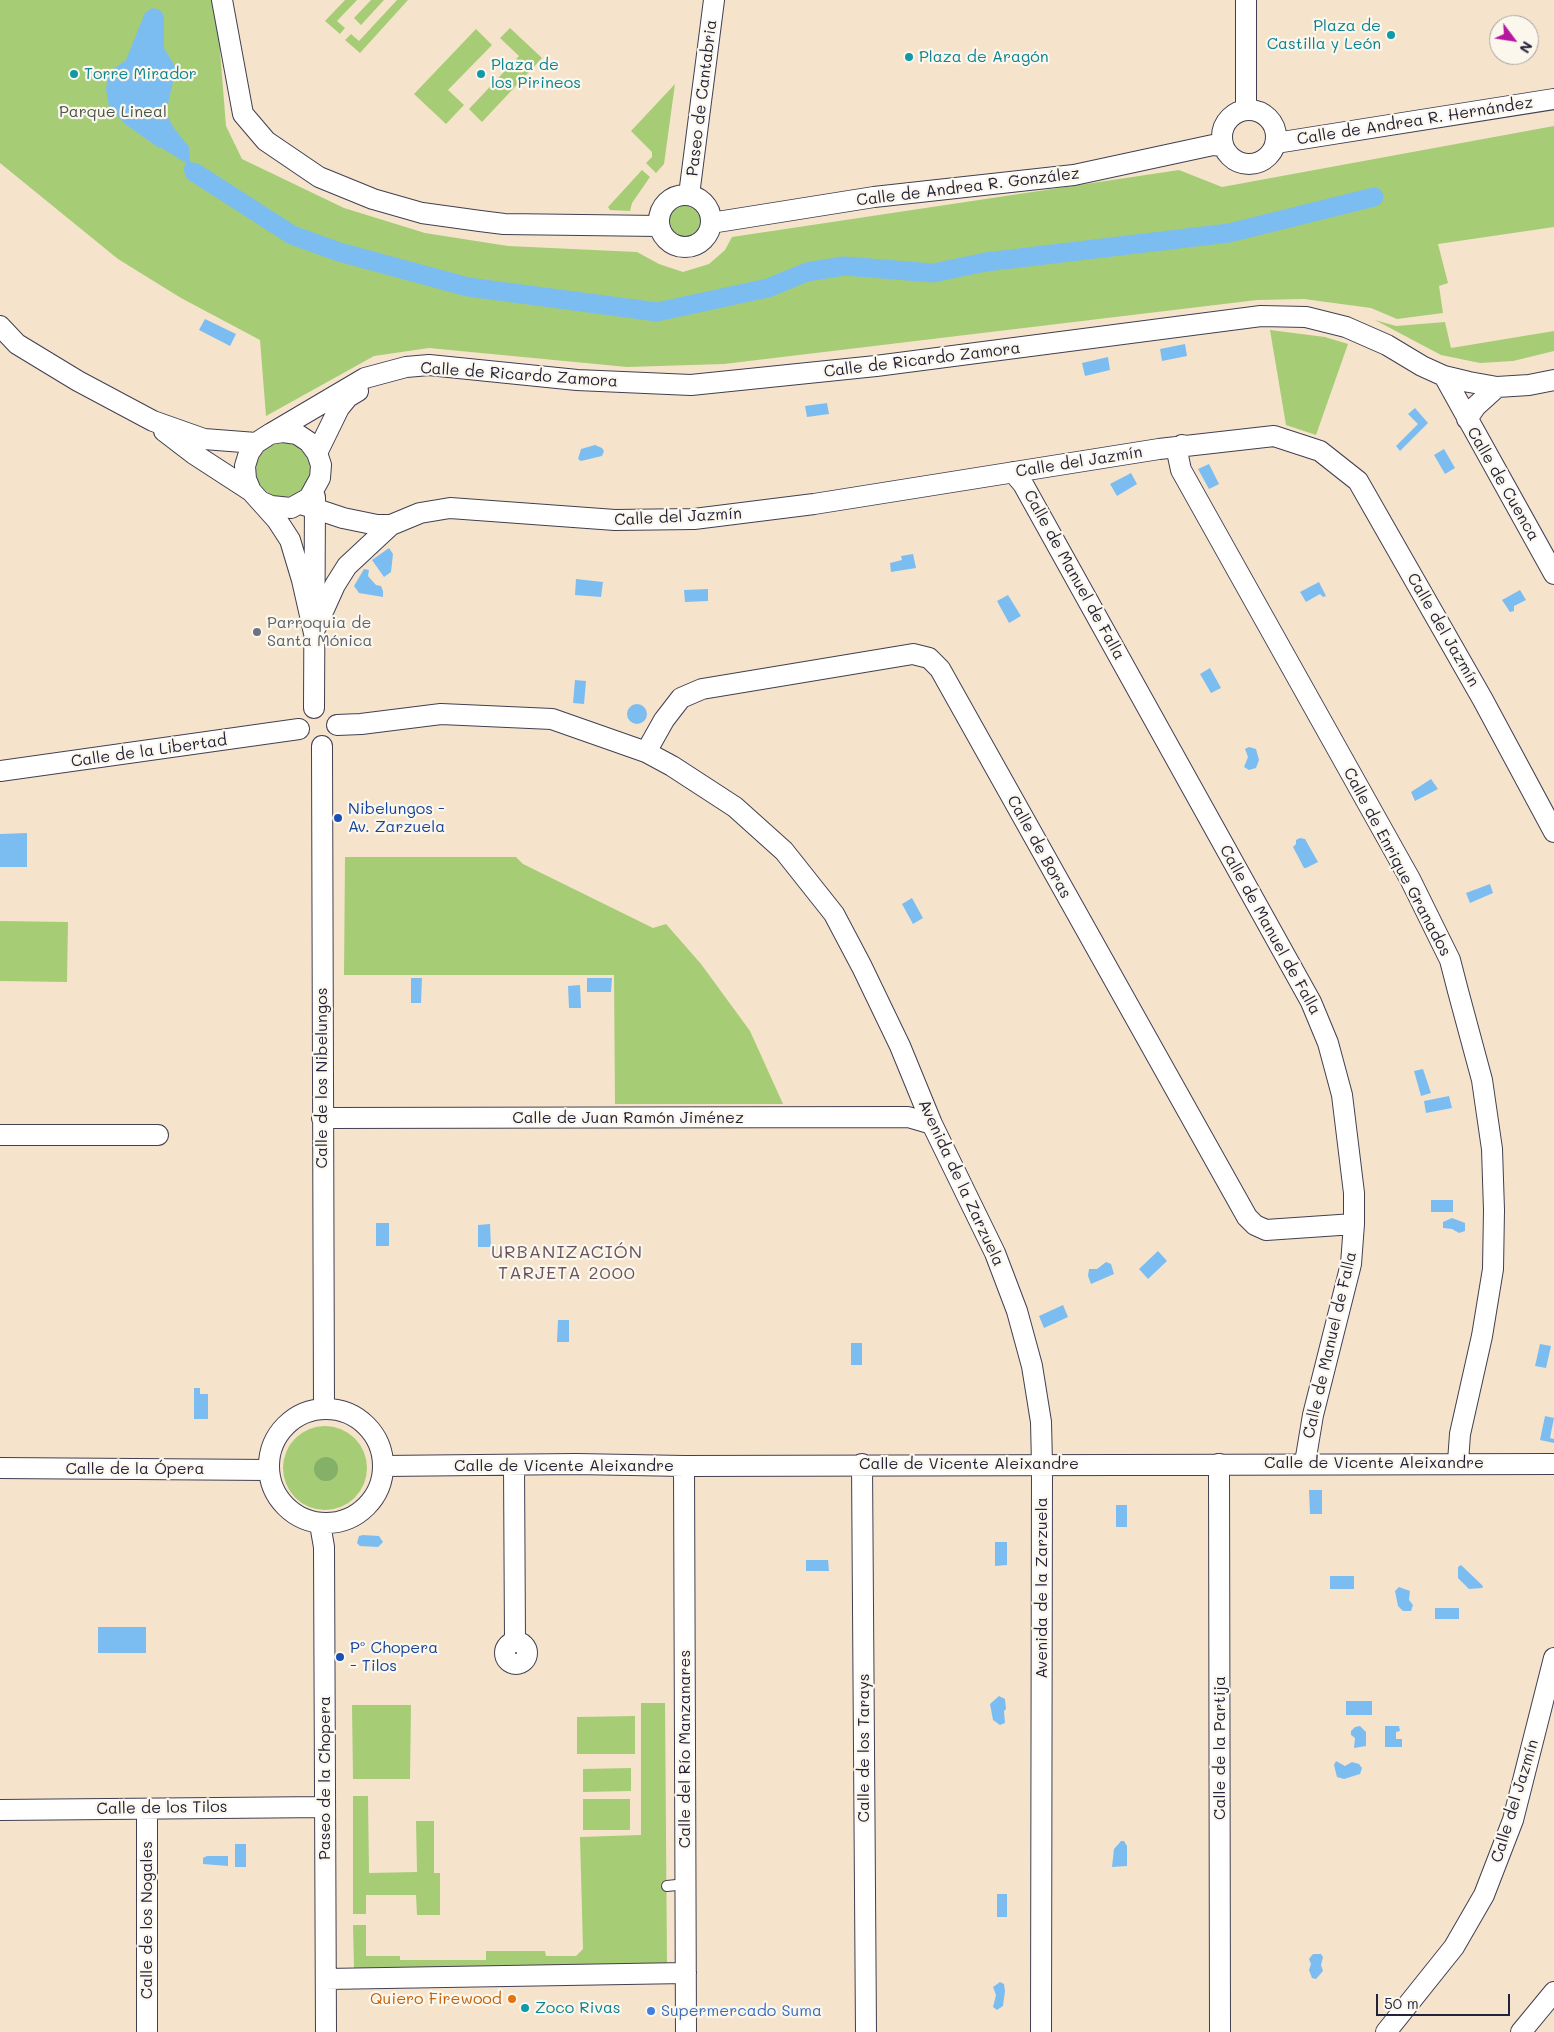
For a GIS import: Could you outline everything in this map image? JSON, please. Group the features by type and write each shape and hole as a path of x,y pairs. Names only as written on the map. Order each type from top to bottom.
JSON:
{"street":[{"path":"222,0 243,114 266,141 319,177 373,199 422,213 504,224 659,226"},
{"name":"Paseo de Cantabria","path":"689,195 714,0"},
{"path":"1246,0 1246,110"},
{"name":"Calle de Andrea R. Hernández","path":"1276,143 1554,99"},
{"path":"1246,110 1263,113 1270,119 1275,126 1276,143 1267,158 1251,165 1234,160 1223,146 1222,138 1226,123 1231,116 1246,110"},
{"name":"Calle de Andrea R. González","path":"711,223 874,197 1074,175 1213,145 1223,146"},
{"path":"689,195 705,204 711,223 708,233 701,241 692,246 681,247 671,243 663,236 659,226 660,214 666,203 677,196 689,195"},
{"name":"Calle de Ricardo Zamora","path":"263,439 365,378 406,367 429,365 577,380 691,385 876,366 1261,316 1306,317 1346,328 1387,345 1422,366 1444,376 1497,387 1529,385 1554,380"},
{"path":"0,326 18,344 78,381 153,421 204,439 263,439 283,432 297,434 309,442 317,453 321,465 320,478 310,501 281,508 256,497 186,449 153,421"},
{"name":"Calle de Ricardo Zamora","path":"317,453 330,424 348,397 388,373"},
{"name":"Calle de Cuenca","path":"1444,376 1554,574"},
{"name":"Calle de Cuenca","path":"1467,419 1476,406 1497,387"},
{"name":"Calle del Jazmín","path":"314,633 335,585 347,566 391,525 420,513 450,508 615,520 694,519 814,504 1182,445 1274,436 1320,451 1358,481 1554,832"},
{"path":"256,497 246,479 245,466 248,453 263,439"},
{"name":"Calle de Enrique Granados","path":"1182,445 1178,456 1181,470 1410,879 1450,960 1482,1080 1492,1149 1494,1210 1493,1269 1482,1336 1460,1434 1458,1462"},
{"name":"Calle de Manuel de Falla","path":"1013,472 1024,484 1311,1002 1328,1043 1342,1095 1354,1192 1354,1224 1351,1264 1313,1415 1306,1463"},
{"name":"Calle del Jazmín","path":"256,497 277,520 290,540 302,580 314,633"},
{"name":"Calle del Jazmín","path":"314,708 310,501 378,525 391,525"},
{"name":"Calle de Boras","path":"646,752 681,698 702,689 912,654 929,658 940,669 1247,1216 1255,1225 1266,1230 1354,1224"},
{"path":"314,708 325,709 334,716 337,725 336,735 331,742 322,746 312,746 303,740 298,729 305,712 314,708"},
{"name":"Avenida de la Zarzuela","path":"337,725 442,714 552,719 646,752 672,766 735,807 784,851 834,914 896,1038 932,1124 995,1253 1017,1311 1035,1385 1041,1422 1042,1464 1042,2032"},
{"name":"Calle de la Libertad","path":"0,771 298,729"},
{"name":"Calle de los Nibelungos","path":"322,746 324,1409"},
{"name":"Calle de Juan Ramón Jiménez","path":"322,1118 908,1117 932,1124"},
{"path":"0,1135 158,1135"},
{"path":"324,1409 346,1413 366,1425 375,1437 381,1451 383,1466 380,1485 371,1502 357,1515 339,1522 320,1524 301,1518 285,1506 274,1490 269,1470 272,1448 284,1428 302,1415 324,1409"},
{"name":"Calle de Vicente Aleixandre","path":"383,1466 1458,1462 1554,1464"},
{"name":"Calle de los Tarays","path":"862,1464 866,2032"},
{"name":"Calle de la Partija","path":"1219,1464 1220,2032"},
{"path":"514,1465 515,1642"},
{"name":"Calle del Río Manzanares","path":"684,1466 676,1885 686,1973 686,2032"},
{"name":"Calle de la Ópera","path":"0,1468 269,1470"},
{"name":"Paseo de la Chopera","path":"320,1524 324,1547 326,2032"},
{"name":"Calle del Jazmín","path":"1386,2032 1454,1947 1484,1895 1513,1820 1554,1658"},
{"name":"Calle de los Tilos","path":"0,1810 325,1807"},
{"name":"Calle de los Nogales","path":"147,1809 147,2032"},
{"path":"326,1979 686,1973"},
{"path":"1521,2032 1554,1992"}],"green space":[{"name":"Parque Lineal","path":"0,0 216,0 226,126 242,159 344,208 425,233 508,246 637,252 659,264 683,272 709,264 725,250 732,237 1179,170 1222,187 1554,126 1554,227 1438,244 1448,283 1439,286 1443,313 1397,319 1371,308 1304,299 1257,300 724,364 627,367 429,348 374,356 266,416 260,340 181,298 118,259 0,163"},
{"path":"345,0 357,0 337,21 345,28 340,34 325,21"},
{"path":"371,0 384,0 361,25 354,18"},
{"path":"397,0 408,0 360,53 345,40 351,34 359,41"},
{"path":"510,28 542,58 482,122 469,109 519,56 500,38"},
{"path":"476,29 492,45 448,90 464,105 446,124 414,94"},
{"path":"675,84 664,164 656,173 646,163 652,157 652,152 631,131"},
{"path":"642,170 650,177 632,203 630,211 610,210 608,207"},
{"path":"684,204 696,209 701,221 696,233 684,238 672,233 667,221 672,209"},
{"path":"1375,320 1396,326 1445,322 1451,348 1554,331 1554,351 1513,361 1480,363 1441,355"},
{"path":"1270,330 1325,337 1348,344 1316,435 1286,425"},
{"path":"283,443 293,445 302,451 308,460 310,470 308,480 302,489 293,495 283,497 273,495 264,489 258,480 256,470 258,460 264,451 273,445"},
{"path":"345,857 516,857 523,864 653,928 666,924 701,964 750,1031 783,1104 615,1104 614,975 344,975"},
{"path":"0,921 68,922 67,982 0,981"},
{"path":"325,1426 341,1429 355,1438 364,1452 367,1468 364,1484 355,1498 341,1507 325,1510 309,1507 295,1498 286,1484 283,1468 286,1452 295,1438 309,1429"},
{"path":"326,1457 335,1460 338,1469 335,1478 326,1481 317,1478 314,1469 317,1460"},
{"path":"641,1703 665,1703 667,1965 354,1968 353,1925 366,1925 366,1956 400,1956 400,1960 486,1960 486,1951 545,1951 546,1956 576,1956 583,1949 580,1837 641,1835"},
{"path":"352,1705 411,1705 410,1779 353,1779"},
{"path":"635,1716 635,1754 577,1754 577,1717"},
{"path":"631,1768 631,1791 583,1792 583,1769"},
{"path":"353,1796 368,1796 369,1873 417,1872 416,1821 434,1821 434,1873 440,1873 440,1915 417,1915 416,1895 366,1895 366,1914 353,1914"},
{"path":"583,1799 630,1799 630,1830 583,1830"}],"water":[{"path":"152,8 160,10 164,16 164,48 176,68 166,113 173,127 189,147 190,161 196,167 192,175 183,170 186,163 159,148 125,124 109,106 106,89 109,72 126,60 145,13"},
{"path":"205,319 236,334 230,346 199,330"},
{"path":"1185,344 1187,356 1162,361 1160,349"},
{"path":"1108,357 1110,370 1085,376 1082,363"},
{"path":"827,403 829,414 807,417 805,406"},
{"path":"1415,408 1428,423 1400,451 1396,446 1418,424 1408,414"},
{"path":"595,445 604,451 602,456 581,461 578,459 581,449"},
{"path":"1444,449 1455,468 1445,474 1434,455"},
{"path":"1209,464 1219,484 1209,489 1198,469"},
{"path":"1131,473 1137,484 1117,496 1110,484"},
{"path":"389,548 393,554 391,572 384,577 372,560"},
{"path":"913,554 916,568 891,572 890,563 902,560 901,556"},
{"path":"364,569 369,570 368,576 376,585 381,586 383,597 359,593 354,586"},
{"path":"576,579 603,582 601,597 575,595"},
{"path":"1319,582 1326,596 1323,597 1320,594 1306,602 1300,592"},
{"path":"708,589 708,601 685,602 684,590"},
{"path":"1520,590 1526,600 1514,606 1514,611 1510,612 1502,600"},
{"path":"1008,595 1021,616 1009,623 997,601"},
{"path":"1210,668 1221,688 1211,693 1200,674"},
{"path":"575,680 586,681 584,704 573,703"},
{"path":"637,704 644,707 647,714 644,721 637,724 630,721 627,714 630,707"},
{"path":"1249,747 1256,749 1259,760 1256,768 1249,770 1244,767 1248,757 1245,749"},
{"path":"1431,779 1438,789 1415,801 1411,792"},
{"path":"27,833 27,867 0,867 0,834"},
{"path":"1300,838 1305,839 1318,862 1306,868 1304,868 1293,847 1296,844 1296,840"},
{"path":"1490,884 1493,893 1470,903 1466,893"},
{"path":"912,898 923,918 913,924 902,904"},
{"path":"411,978 422,978 421,1003 411,1003"},
{"path":"587,978 612,978 611,992 587,992"},
{"path":"580,985 581,1008 569,1008 568,986"},
{"path":"1423,1069 1431,1093 1421,1096 1414,1071"},
{"path":"1449,1096 1452,1108 1426,1113 1424,1101"},
{"path":"1431,1200 1453,1200 1453,1212 1431,1212"},
{"path":"1452,1218 1465,1223 1465,1231 1459,1233 1452,1229 1443,1228 1443,1222"},
{"path":"376,1223 389,1223 389,1246 376,1246"},
{"path":"490,1224 491,1247 478,1247 478,1225"},
{"path":"1158,1251 1167,1261 1148,1279 1139,1269"},
{"path":"1106,1262 1111,1264 1114,1274 1091,1284 1088,1276 1089,1269 1097,1269"},
{"path":"1063,1305 1068,1317 1044,1328 1039,1316"},
{"path":"558,1320 569,1320 569,1342 557,1342"},
{"path":"851,1343 862,1343 862,1365 851,1365"},
{"path":"1540,1344 1551,1346 1546,1368 1535,1366"},
{"path":"194,1388 200,1388 200,1394 208,1394 208,1419 194,1419"},
{"path":"1545,1416 1554,1418 1550,1438 1554,1439 1554,1443 1540,1440"},
{"path":"1309,1490 1322,1490 1322,1514 1310,1514"},
{"path":"1116,1505 1127,1505 1127,1527 1116,1527"},
{"path":"359,1536 379,1536 383,1542 378,1547 360,1546 357,1543"},
{"path":"995,1542 1007,1542 1007,1565 995,1566"},
{"path":"806,1560 828,1560 829,1571 806,1571"},
{"path":"1461,1565 1483,1586 1482,1588 1469,1589 1458,1578 1458,1567"},
{"path":"1330,1576 1354,1576 1354,1589 1330,1589"},
{"path":"1399,1587 1410,1591 1409,1600 1413,1605 1411,1611 1403,1611 1398,1606 1395,1591"},
{"path":"1435,1608 1459,1608 1459,1619 1435,1619"},
{"path":"98,1627 146,1627 146,1653 98,1653"},
{"path":"999,1696 1005,1699 1006,1709 1004,1711 1005,1723 1000,1725 993,1720 990,1704"},
{"path":"1346,1701 1372,1701 1372,1715 1346,1715"},
{"path":"1360,1726 1366,1732 1366,1746 1354,1748 1355,1738 1351,1735 1351,1731 1355,1727"},
{"path":"1385,1726 1399,1726 1400,1731 1396,1732 1396,1739 1402,1739 1402,1747 1385,1747"},
{"path":"1336,1761 1345,1766 1352,1762 1359,1764 1362,1768 1360,1774 1344,1779 1337,1777 1334,1765"},
{"path":"1121,1841 1124,1841 1127,1846 1127,1866 1112,1867 1114,1849"},
{"path":"235,1844 246,1844 246,1867 235,1867"},
{"path":"207,1856 228,1856 228,1866 203,1864 203,1858"},
{"path":"997,1894 1007,1894 1007,1917 997,1917"},
{"path":"1313,1954 1321,1954 1323,1957 1321,1965 1323,1971 1316,1979 1312,1978 1309,1970 1311,1964 1309,1959"},
{"path":"1000,1982 1004,1984 1005,1991 1003,2006 997,2010 993,2007 996,1995 993,1987"}],"waterway":[{"path":"194,172 292,235 339,252 468,287 657,312 768,288 807,272 844,266 933,273 986,262 1229,233 1374,197"}],"place":[{"name":"Plaza de Castilla y León","path":"1391,35"},
{"name":"Plaza de Aragón","path":"909,57"},
{"name":"Torre Mirador","path":"74,74"},
{"name":"Plaza de los Pirineos","path":"481,74"},
{"name":"Parroquia de Santa Mónica","path":"257,632"},
{"name":"Nibelungos - Av. Zarzuela","path":"338,818"},
{"name":"Pº Chopera - Tilos","path":"340,1657"},
{"name":"Quiero Firewood","path":"512,1999"},
{"name":"Zoco Rivas","path":"525,2008"},
{"name":"Supermercado Suma","path":"651,2011"}],"district":[{"name":"URBANIZACIÓN TARJETA 2000","path":"567,1262"}]}
